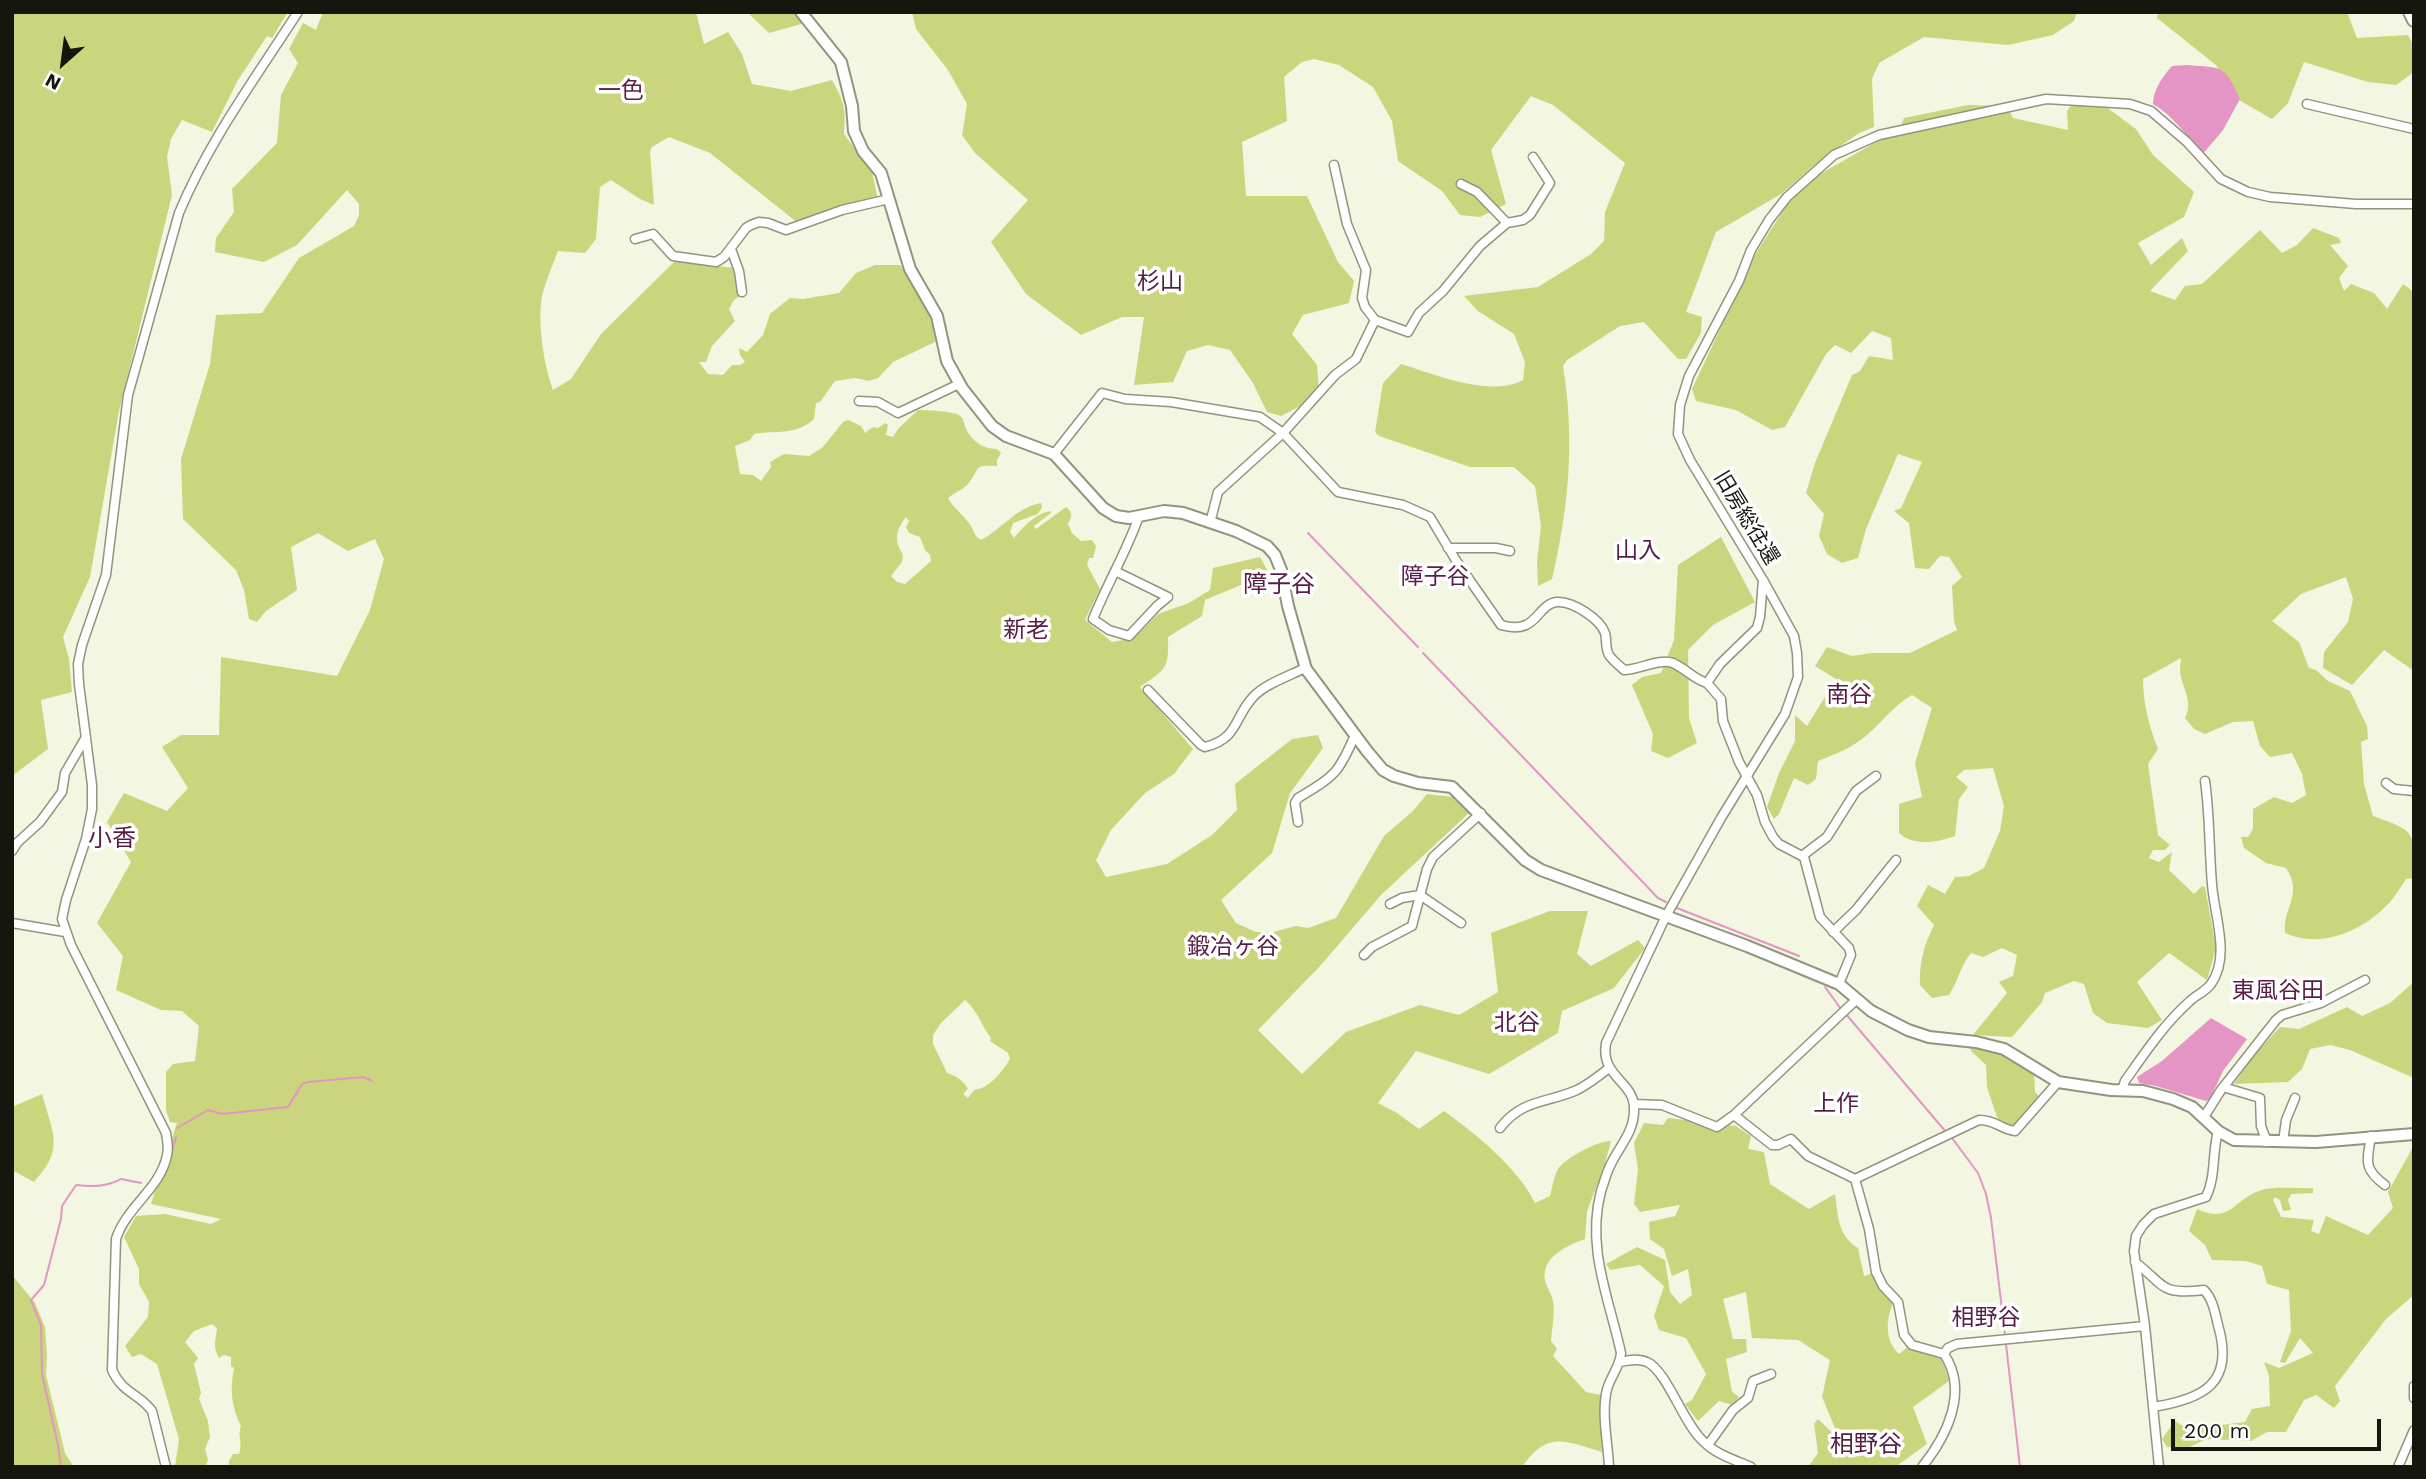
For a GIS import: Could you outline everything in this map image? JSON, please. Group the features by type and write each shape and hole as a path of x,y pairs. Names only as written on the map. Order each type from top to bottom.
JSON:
{"main road":[{"path":"2410,12 2414,20"}],"street":[{"path":"166,1467 152,1411 147,1404 126,1391 112,1370 116,1239 124,1219 147,1192 164,1165 168,1153 166,1133 65,932 62,919 86,839 92,809 92,785 78,664 106,575 128,395 179,212 222,130 298,12"},
{"path":"801,12 841,62 852,106 854,131 863,151 881,173 910,269 937,316 947,362 959,384 992,426 1006,436 1054,454 1103,508 1116,516 1129,518 1164,511 1183,513 1254,538 1267,546 1275,555 1281,570 1288,606 1306,668 1383,771 1403,780 1452,787 1535,867 1839,984 1892,1023 1918,1033 2004,1049 2058,1082 2143,1091 2173,1099 2192,1107 2218,1131 2234,1140 2316,1142 2414,1134"},
{"name":"旧房総往還","path":"1707,683 1720,664 1757,628 1763,580 1684,449 1678,434 1684,391 1739,281 1751,250 1769,220 1802,181 1834,155 1879,135 2046,99 2130,104 2151,111 2187,142 2221,179 2248,192 2370,205 2414,204"},
{"path":"2307,104 2414,130"},
{"path":"1334,165 1347,225 1366,270 1362,298 1365,307 1375,320 1408,332 1419,313 1443,291 1480,246 1507,223 1523,220 1530,215 1550,183 1533,157"},
{"path":"1461,184 1477,192 1507,223"},
{"path":"635,239 653,234 673,256 716,262 731,250 737,238 751,225 759,222 786,230 842,210 889,200"},
{"path":"731,250 739,271 742,292"},
{"path":"1210,523 1218,492 1283,433 1335,375 1356,359 1375,320"},
{"path":"859,401 878,402 898,412 959,384"},
{"path":"1054,454 1102,393 1125,399 1171,402 1260,418 1283,433 1338,492 1403,505 1425,514 1501,625 1527,625 1550,604 1570,604 1599,623 1605,633 1608,655 1625,670 1672,663 1707,683 1721,699 1723,721 1773,837 1779,844 1802,856 1807,863 1820,917 1849,948 1851,955 1839,984"},
{"path":"1115,571 1168,597 1129,636 1110,630 1093,619 1115,571 1132,538 1139,516"},
{"path":"1448,548 1496,548 1510,551"},
{"path":"1609,1467 1606,1394 1620,1362 1617,1336 1596,1256 1596,1212 1610,1164 1631,1130 1634,1104 1631,1094 1609,1068 1604,1056 1606,1044 1666,916 1784,714 1798,677 1794,636 1763,580"},
{"path":"1148,690 1201,746 1205,747 1228,737 1258,692 1306,668"},
{"path":"1298,822 1294,803 1333,776 1355,735"},
{"path":"12,851 40,822 62,792 65,773 86,737"},
{"path":"1802,856 1827,837 1856,791 1876,776"},
{"path":"2122,1090 2125,1081 2162,1031 2190,1000 2211,983 2217,970 2219,931 2212,882 2211,836 2205,781"},
{"path":"2386,783 2394,789 2414,791"},
{"path":"1364,955 1372,947 1412,926 1427,869 1433,857 1480,813"},
{"path":"1833,932 1856,910 1896,860"},
{"path":"1390,904 1402,898 1420,895 1461,923"},
{"path":"12,923 65,932"},
{"path":"2204,1117 2223,1087 2276,1020 2282,1015 2321,1003 2365,979"},
{"path":"1634,1104 1662,1105 1717,1127 1734,1115 1857,999"},
{"path":"1500,1128 1507,1119 1526,1106 1576,1091 1609,1068"},
{"path":"1855,1180 1979,1120 1992,1120 2006,1130 2015,1131 2058,1082"},
{"path":"2223,1087 2260,1098 2261,1126 2267,1142"},
{"path":"2284,1142 2287,1120 2295,1098"},
{"path":"1734,1115 1772,1145 1791,1139 1808,1156 1855,1180 1869,1229 1876,1272 1883,1286 1898,1302 1904,1335 1912,1345 1944,1354 1953,1367 1956,1381 1953,1409 1937,1448 1922,1467"},
{"path":"2159,1467 2145,1326 2135,1262 2136,1236 2154,1214 2206,1197 2211,1184 2213,1146 2218,1131"},
{"path":"2371,1136 2367,1162 2373,1176 2385,1185"},
{"path":"2135,1262 2157,1284 2170,1291 2204,1290 2210,1296 2220,1331 2223,1357 2217,1377 2211,1385 2181,1403 2153,1407"},
{"path":"1944,1354 1948,1348 1957,1344 2145,1326"},
{"path":"1620,1362 1639,1359 1655,1367 1664,1378 1682,1415 1708,1446 1751,1467"},
{"path":"1708,1446 1733,1410 1748,1398 1753,1381 1771,1374"},
{"path":"2414,1386 2414,1398"},
{"path":"2398,1467 2414,1430"}],"green space":[{"path":"12,12 288,12 272,38 267,36 238,80 212,132 182,120 171,139 167,157 172,195 119,411 90,577 63,637 69,659 72,692 41,700 48,749 12,776"},
{"path":"323,12 696,12 704,44 728,32 742,54 752,84 791,91 832,80 843,106 844,134 872,172 878,199 829,220 798,223 710,153 669,137 652,147 650,152 654,205 611,180 600,187 596,239 585,253 558,251 543,292 540,315 544,355 553,390 571,379 601,334 675,261 735,268 741,295 729,309 735,321 712,346 706,362 699,362 708,374 723,375 732,365 745,362 739,348 747,352 763,335 770,314 790,298 803,299 839,293 856,273 875,265 900,265 927,310 935,342 893,362 878,378 869,381 855,378 835,381 820,402 816,403 814,419 800,428 754,434 750,440 735,446 740,474 753,475 761,481 771,467 770,462 784,454 809,456 822,448 843,422 848,420 861,426 865,433 885,423 888,425 886,435 893,437 918,410 957,414 973,439 1001,453 997,466 980,467 967,485 948,498 950,502 981,540 1032,505 1041,503 1042,507 1038,514 1013,523 1010,532 1014,538 1040,515 1051,511 1034,526 1036,529 1066,507 1071,515 1068,524 1072,533 1081,541 1092,540 1096,546 1093,558 1089,558 1087,565 1100,589 1085,620 1112,642 1134,638 1158,614 1189,603 1210,590 1213,568 1260,557 1271,577 1248,582 1205,600 1202,616 1168,637 1168,656 1161,672 1140,687 1193,749 1174,774 1145,793 1111,830 1096,860 1106,877 1167,864 1212,835 1237,810 1235,784 1292,739 1318,735 1323,748 1290,793 1272,853 1221,900 1236,923 1256,932 1273,932 1296,926 1308,928 1336,918 1384,836 1413,811 1427,794 1453,797 1470,812 1381,895 1321,965 1258,1030 1302,1074 1346,1032 1420,1005 1459,1015 1498,992 1491,933 1550,911 1588,911 1577,954 1591,966 1638,940 1645,948 1614,988 1562,1011 1558,1033 1489,1074 1416,1051 1378,1103 1419,1129 1444,1111 1507,1165 1535,1203 1550,1196 1557,1172 1568,1160 1591,1147 1611,1141 1587,1211 1585,1239 1557,1253 1545,1272 1554,1306 1551,1341 1557,1349 1553,1356 1586,1392 1601,1395 1602,1452 1567,1442 1549,1443 1531,1455 1522,1467 229,1467 233,1454 239,1454 241,1426 232,1397 234,1368 231,1366 231,1357 224,1355 219,1358 215,1346 217,1328 212,1324 194,1331 185,1342 198,1358 194,1364 201,1393 199,1399 208,1421 210,1437 205,1449 208,1460 205,1467 175,1467 179,1439 157,1364 141,1354 132,1357 125,1346 148,1317 149,1302 139,1284 139,1269 124,1237 136,1216 165,1214 211,1224 221,1219 151,1204 177,1123 170,1122 166,1110 166,1072 173,1064 195,1061 199,1026 182,1011 161,1010 116,990 123,956 97,923 131,862 107,822 124,793 167,811 188,788 162,747 181,735 219,735 221,657 337,676 370,610 384,559 375,539 348,551 318,533 291,547 297,590 266,611 257,622 249,619 244,590 236,570 183,519 181,459 210,364 216,315 262,313 299,258 354,226 359,215 359,204 347,190 297,245 264,262 215,252 216,238 234,212 232,189 277,143 281,95 298,63 289,49 303,23 316,30","holes":["906,517 909,521 906,527 909,533 920,537 931,561 905,584 897,582 891,576 902,562 903,555 897,536","965,1000 976,1013 991,1038 990,1041 1008,1053 1010,1059 995,1079 974,1090 968,1098 963,1094 968,1089 959,1079 947,1073 933,1044 933,1035 941,1023"]},
{"path":"747,12 795,12 805,23 769,33"},
{"path":"912,12 2077,12 2074,21 2053,35 2008,45 1924,37 1879,63 1872,79 1874,127 1859,133 1818,162 1781,194 1716,232 1686,312 1702,317 1701,333 1686,359 1678,359 1644,322 1620,326 1567,360 1563,366 1569,447 1563,525 1552,579 1538,586 1537,562 1541,526 1535,486 1514,467 1470,467 1379,436 1375,432 1383,383 1401,364 1479,385 1510,385 1523,380 1525,362 1514,334 1478,311 1464,296 1538,287 1591,254 1604,241 1605,212 1625,163 1553,105 1531,96 1491,150 1506,204 1480,217 1460,215 1442,191 1398,161 1392,121 1373,87 1339,65 1314,59 1302,62 1284,77 1287,121 1242,142 1246,196 1307,196 1338,262 1354,281 1349,303 1303,315 1292,334 1317,365 1319,391 1304,404 1281,416 1267,412 1253,383 1230,350 1208,345 1187,351 1173,382 1134,385 1144,317 1122,317 1081,335 1026,294 991,242 1028,200 975,153 962,135 967,104 948,70 916,29"},
{"path":"2158,12 2347,12 2357,38 2408,35 2414,47 2414,72 2396,85 2368,82 2304,62 2288,103 2272,119 2239,100 2216,65 2157,18"},
{"path":"2073,103 2106,107 2136,129 2153,155 2194,192 2184,217 2138,243 2151,265 2182,238 2188,251 2150,291 2175,300 2185,286 2202,284 2260,230 2282,253 2297,245 2313,228 2339,238 2341,243 2330,245 2348,266 2339,278 2344,291 2351,284 2374,293 2387,309 2403,284 2414,292 2414,671 2384,650 2352,685 2323,668 2324,652 2348,622 2353,599 2346,577 2301,594 2272,621 2299,642 2309,668 2350,691 2367,726 2368,739 2361,742 2364,784 2373,816 2398,826 2410,836 2414,851 2414,878 2406,879 2386,906 2352,930 2312,939 2285,933 2286,916 2293,894 2291,878 2286,868 2266,863 2244,848 2241,837 2248,837 2253,829 2253,809 2274,797 2292,803 2306,795 2302,774 2292,753 2270,757 2260,746 2253,721 2233,722 2205,734 2194,729 2185,718 2188,705 2180,670 2181,658 2143,679 2147,715 2158,749 2148,764 2158,835 2170,845 2165,850 2153,850 2149,858 2159,862 2172,852 2169,870 2194,894 2202,886 2205,887 2216,948 2207,980 2169,953 2137,982 2162,1020 2148,1028 2107,1023 2093,1013 2084,984 2074,981 2045,993 2042,1002 2012,1037 1973,1035 2007,993 1999,982 2013,976 2017,955 2002,948 1983,957 1971,953 1949,995 1932,998 1920,985 1920,969 1927,940 1934,925 1917,906 1928,885 1945,894 1955,877 1969,876 1984,868 2000,831 2004,806 1993,768 1964,770 1956,777 1968,787 1959,799 1955,836 1919,842 1899,833 1899,804 1922,797 1915,763 1932,708 1912,695 1896,706 1861,740 1818,761 1816,779 1808,785 1794,778 1779,814 1774,819 1767,807 1779,773 1795,741 1795,715 1807,726 1836,679 1815,666 1827,647 1852,656 1910,653 1957,630 1952,586 1962,577 1949,557 1940,556 1929,569 1915,568 1909,523 1894,511 1901,508 1922,462 1898,454 1866,529 1858,558 1842,563 1827,554 1819,536 1824,514 1806,493 1815,463 1852,375 1860,371 1869,356 1893,360 1891,338 1872,331 1851,353 1835,345 1826,354 1785,427 1772,430 1736,410 1696,401 1692,389 1756,253 1799,186 1878,141 1897,135 1904,118 1968,105 2007,106 2013,118 2068,130 2067,111"},
{"path":"1721,537 1755,602 1713,625 1688,650 1689,718 1697,743 1668,758 1651,751 1653,734 1632,685 1642,677 1661,673 1674,640 1678,565"},
{"path":"2414,982 2414,1078 2350,1050 2330,1045 2310,1049 2302,1069 2288,1082 2234,1084 2250,1060 2280,1027 2299,1029 2347,1007 2362,1016 2390,1003"},
{"path":"1970,1046 1996,1051 2034,1072 2035,1092 2039,1103 2021,1122 2011,1126 1999,1123 1987,1087 1986,1065 1971,1051"},
{"path":"42,1094 54,1141 50,1160 34,1182 12,1170 12,1107"},
{"path":"1668,1118 1736,1126 1751,1136 1748,1149 1764,1152 1770,1184 1809,1209 1835,1194 1840,1225 1846,1238 1858,1248 1864,1276 1874,1273 1894,1301 1889,1314 1888,1329 1894,1348 1899,1354 1909,1346 1942,1357 1949,1381 1913,1407 1927,1444 1895,1467 1808,1467 1818,1453 1814,1424 1818,1419 1840,1440 1822,1397 1830,1360 1798,1340 1752,1338 1746,1292 1723,1299 1733,1339 1746,1339 1747,1352 1726,1359 1732,1392 1739,1397 1732,1405 1719,1401 1698,1421 1685,1404 1692,1400 1706,1374 1686,1338 1659,1330 1654,1316 1664,1286 1640,1265 1610,1270 1606,1264 1637,1247 1665,1260 1670,1292 1680,1304 1692,1295 1688,1269 1672,1276 1664,1249 1650,1239 1649,1222 1675,1216 1680,1205 1640,1212 1634,1204 1638,1169 1634,1143 1644,1123 1663,1125"},
{"path":"2414,1145 2414,1295 2386,1319 2335,1386 2340,1401 2334,1408 2316,1395 2304,1400 2286,1432 2267,1432 2251,1441 2207,1439 2185,1449 2167,1447 2162,1439 2175,1421 2188,1429 2245,1422 2252,1409 2270,1406 2269,1376 2264,1362 2279,1368 2313,1353 2300,1338 2285,1363 2280,1362 2291,1331 2289,1290 2267,1284 2262,1266 2246,1261 2212,1260 2205,1245 2189,1231 2197,1209 2218,1214 2232,1209 2262,1190 2313,1188 2313,1193 2291,1194 2288,1200 2291,1210 2283,1211 2280,1200 2275,1197 2273,1200 2281,1217 2314,1220 2311,1231 2319,1234 2326,1216 2368,1235 2393,1208 2388,1192"},
{"path":"12,1275 35,1303 45,1327 46,1375 65,1453 74,1467 12,1467"}],"shaded area":[{"path":"2187,65 2221,70 2230,79 2240,99 2223,130 2202,155 2174,120 2153,104 2157,88 2172,66"},
{"path":"2211,1018 2247,1039 2223,1071 2210,1099 2206,1101 2139,1083 2137,1077 2162,1061"}],"waterway":[{"path":"1308,533 1418,647"},
{"path":"1423,653 1658,898 1666,902"},
{"path":"1677,908 1799,956"},
{"path":"1825,987 1841,1009"},
{"path":"1845,1013 1946,1132"},
{"path":"177,1128 208,1110 222,1114 288,1107 302,1084 308,1082 364,1077 372,1081"},
{"path":"158,1184 165,1175 176,1137"},
{"path":"1952,1138 1978,1173 1986,1194 2005,1335"},
{"path":"61,1467 42,1374 41,1325 31,1300 44,1285 62,1206 76,1185 99,1186 121,1179 141,1183"},
{"path":"2006,1344 2020,1467"}],"district":[{"name":"一色","path":"621,91"},
{"name":"杉山","path":"1160,282"},
{"name":"山入","path":"1638,551"},
{"name":"障子谷","path":"1435,577"},
{"name":"障子谷","path":"1279,585"},
{"name":"新老","path":"1026,630"},
{"name":"南谷","path":"1849,695"},
{"name":"小香","path":"112,839"},
{"name":"鍛冶ヶ谷","path":"1233,947"},
{"name":"東風谷田","path":"2278,991"},
{"name":"北谷","path":"1517,1023"},
{"name":"上作","path":"1836,1104"},
{"name":"相野谷","path":"1986,1318"},
{"name":"相野谷","path":"1866,1445"}]}
